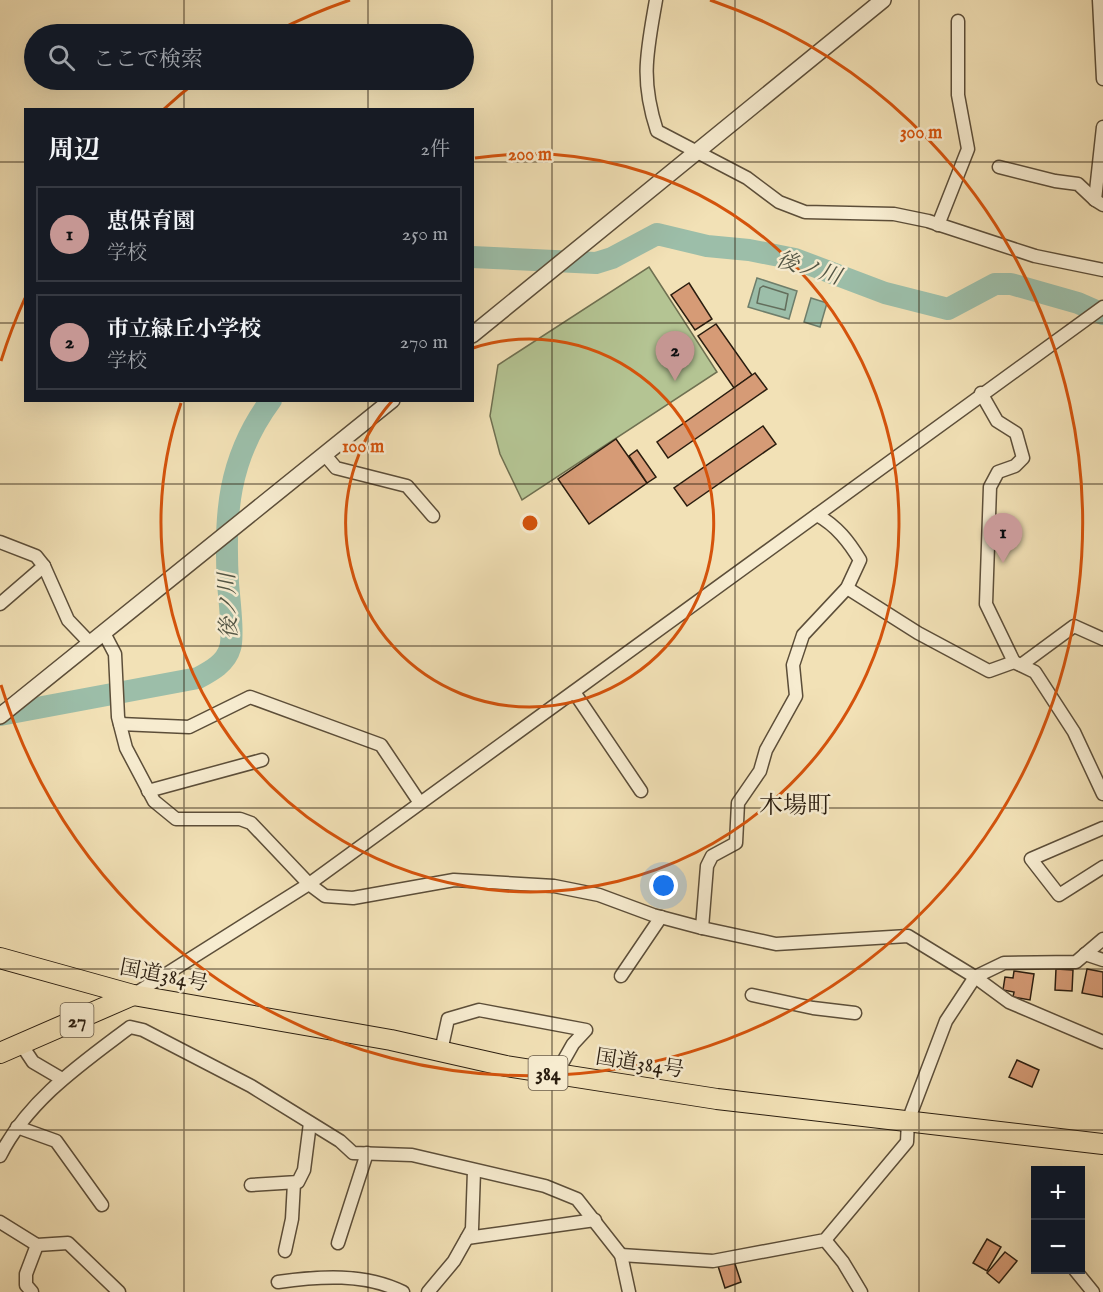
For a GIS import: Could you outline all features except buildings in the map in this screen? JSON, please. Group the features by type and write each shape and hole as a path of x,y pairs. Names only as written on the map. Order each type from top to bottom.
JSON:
{"main road":[{"name":"国道384号","path":"0,958 133,995 441,1051 506,1066 717,1099 1103,1144"},
{"name":"27","path":"0,1053 133,995"}],"street":[{"path":"656,0 645,66 649,106 657,132 694,153 747,178 779,202 806,212 894,214 938,225 1035,256 1103,270"},
{"path":"1099,0 1103,80"},
{"path":"474,333 880,1"},
{"path":"938,225 968,149 958,95 958,21"},
{"path":"1099,203 1103,127"},
{"path":"999,167 1055,181 1078,184 1099,203"},
{"path":"133,995 309,884 981,393 1091,318 1103,307"},
{"path":"981,393 997,421 1016,433 1023,458 1015,466 998,472 990,488 987,604 1018,664 1035,672 1074,732 1103,794"},
{"path":"0,716 390,402"},
{"path":"325,455 336,468 407,486 433,516"},
{"path":"702,928 707,866 712,856 736,843 738,803 760,771 766,750 796,696 793,664 803,635 847,588 860,560 847,539 828,521 817,515"},
{"path":"0,542 36,556 44,566 69,620 90,643"},
{"path":"0,604 44,566"},
{"path":"847,588 918,633 989,671 1018,664 1074,626 1103,639"},
{"path":"104,633 115,654 120,724 126,748 154,801 176,819 240,819 251,823 309,884 325,896 353,898 454,880 554,886 599,896 702,928 776,944 908,936 975,977 1010,1002 1103,1042"},
{"path":"574,692 641,791"},
{"path":"120,724 189,727 250,697 381,745 420,803"},
{"path":"148,790 262,760"},
{"path":"1103,828 1031,860 1059,895 1103,867"},
{"path":"621,976 661,917"},
{"path":"621,1255 713,1261 825,1240 908,1142 908,1121 946,1021 975,977 1004,963 1076,962 1103,939"},
{"path":"1085,954 1103,960"},
{"path":"752,995 813,1008 855,1013"},
{"path":"441,1051 447,1019 479,1010 586,1030 573,1044 556,1074"},
{"path":"0,1156 17,1127 62,1080 130,1026 143,1030 251,1086 340,1141 353,1153 412,1155 545,1186 577,1199 621,1255 629,1292"},
{"path":"21,1044 33,1062 62,1080"},
{"path":"250,1185 298,1182 304,1170 310,1123"},
{"path":"17,1127 56,1141 102,1205"},
{"path":"338,1243 367,1153"},
{"path":"428,1292 454,1261 472,1229 474,1171"},
{"path":"285,1251 292,1219 294,1183"},
{"path":"467,1238 595,1220"},
{"path":"0,1222 37,1245 68,1244 119,1292"},
{"path":"825,1240 861,1292"},
{"path":"32,1292 26,1285 27,1274 37,1245"},
{"path":"1079,1274 1092,1292"},
{"path":"278,1281 315,1277 351,1278 389,1285 403,1292"}],"shaded area":[{"path":"649,267 717,372 522,500 500,454 490,416 498,365"}],"water":[{"path":"757,278 797,291 789,319 748,307"},
{"path":"811,298 827,303 820,327 804,322"}],"waterway":[{"name":"後ノ川","path":"474,257 596,263 612,258 657,234 707,246 749,250 795,259 885,293 948,309 995,284 1011,284 1078,303 1103,314"},
{"name":"後ノ川","path":"0,715 198,678 222,662 231,642 227,534 232,488 237,465 246,444 270,402"}],"place":[{"name":"市立緑丘小学校","path":"675,381"},
{"name":"恵保育園","path":"1003,563"}],"district":[{"name":"木場町","path":"795,805"}]}
